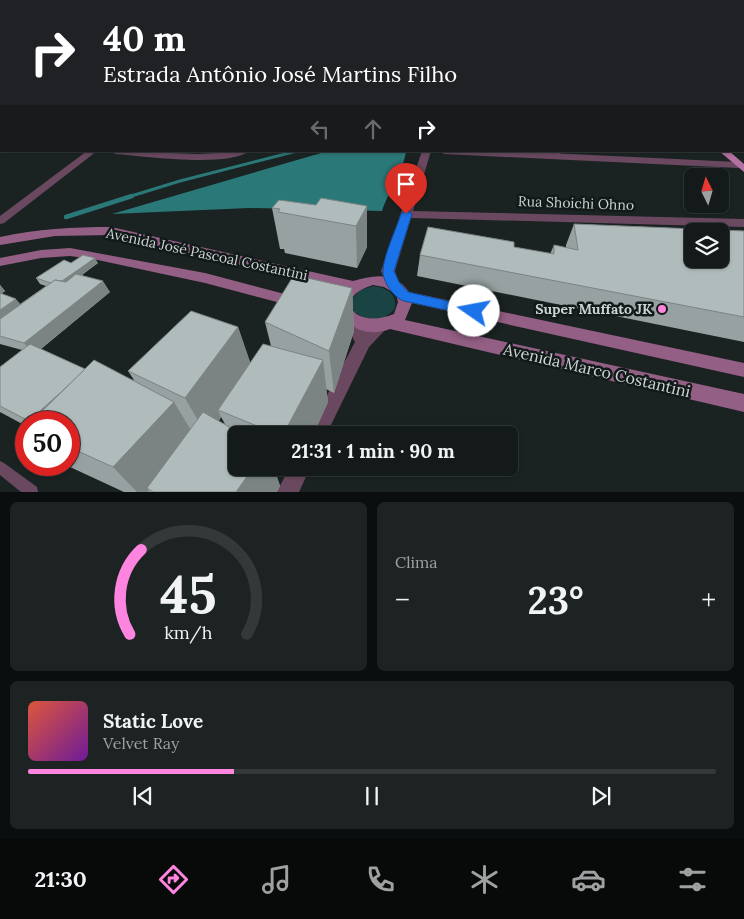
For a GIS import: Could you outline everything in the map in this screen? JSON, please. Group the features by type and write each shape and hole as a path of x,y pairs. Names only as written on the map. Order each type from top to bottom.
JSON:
{"main road":[{"path":"724,152 741,167"},
{"name":"Avenida José Pascoal Costantini","path":"0,241 81,230 111,231 353,286"},
{"name":"Avenida José Pascoal Costantini","path":"0,262 41,254 70,252 93,255 205,278 309,305"},
{"path":"328,310 349,317 360,324 385,325 404,311 395,284 373,280 353,286 343,299 343,307 349,317"},
{"name":"Avenida Marco Costantini","path":"395,284 744,370"},
{"name":"Avenida Marco Costantini","path":"385,325 744,403"}],"street":[{"path":"0,221 92,152"},
{"path":"147,152 236,155 244,152"},
{"path":"395,284 406,214 427,152"},
{"path":"482,152 558,154 741,167"},
{"name":"Rua Shoichi Ohno","path":"406,214 744,223"},
{"path":"349,317 363,342"},
{"path":"321,426 363,342 385,325"},
{"path":"288,492 296,476"}],"lane":[{"path":"0,467 32,492"}],"shaded area":[{"path":"325,152 406,152 402,166 382,211 249,208 112,214"},
{"path":"374,286 383,288 393,295 395,308 391,313 381,318 364,318 354,312 351,300 360,290"}],"building":[{"path":"321,198 367,206 356,226 278,212 280,209 272,208 279,200 316,205"},
{"path":"574,224 684,229 684,268 729,268 729,230 744,231 744,317 420,255 428,227 514,242 514,247 554,254 554,245 578,250"},
{"path":"83,255 95,258 62,281 55,280 51,283 36,278 64,260 71,263"},
{"path":"76,274 103,281 24,343 0,336 0,319 55,280 66,282"},
{"path":"294,275 352,288 329,351 265,322"},
{"path":"0,293 16,299 0,310"},
{"path":"191,311 238,327 185,398 128,371"},
{"path":"30,344 85,369 40,411 15,411 15,414 0,406 0,367"},
{"path":"263,344 323,360 288,426 257,426 218,410"},
{"path":"94,360 174,402 113,467 80,452 80,411 42,411"},
{"path":"203,412 228,426 228,476 247,476 236,492 153,492 147,488"}],"waterway":[{"path":"128,197 180,181 293,152"},
{"path":"66,217 132,196"}],"place":[{"name":"Super Muffato JK","path":"662,309"}],"route":[{"path":"406,214 388,271 393,285 404,296 474,311"}]}
